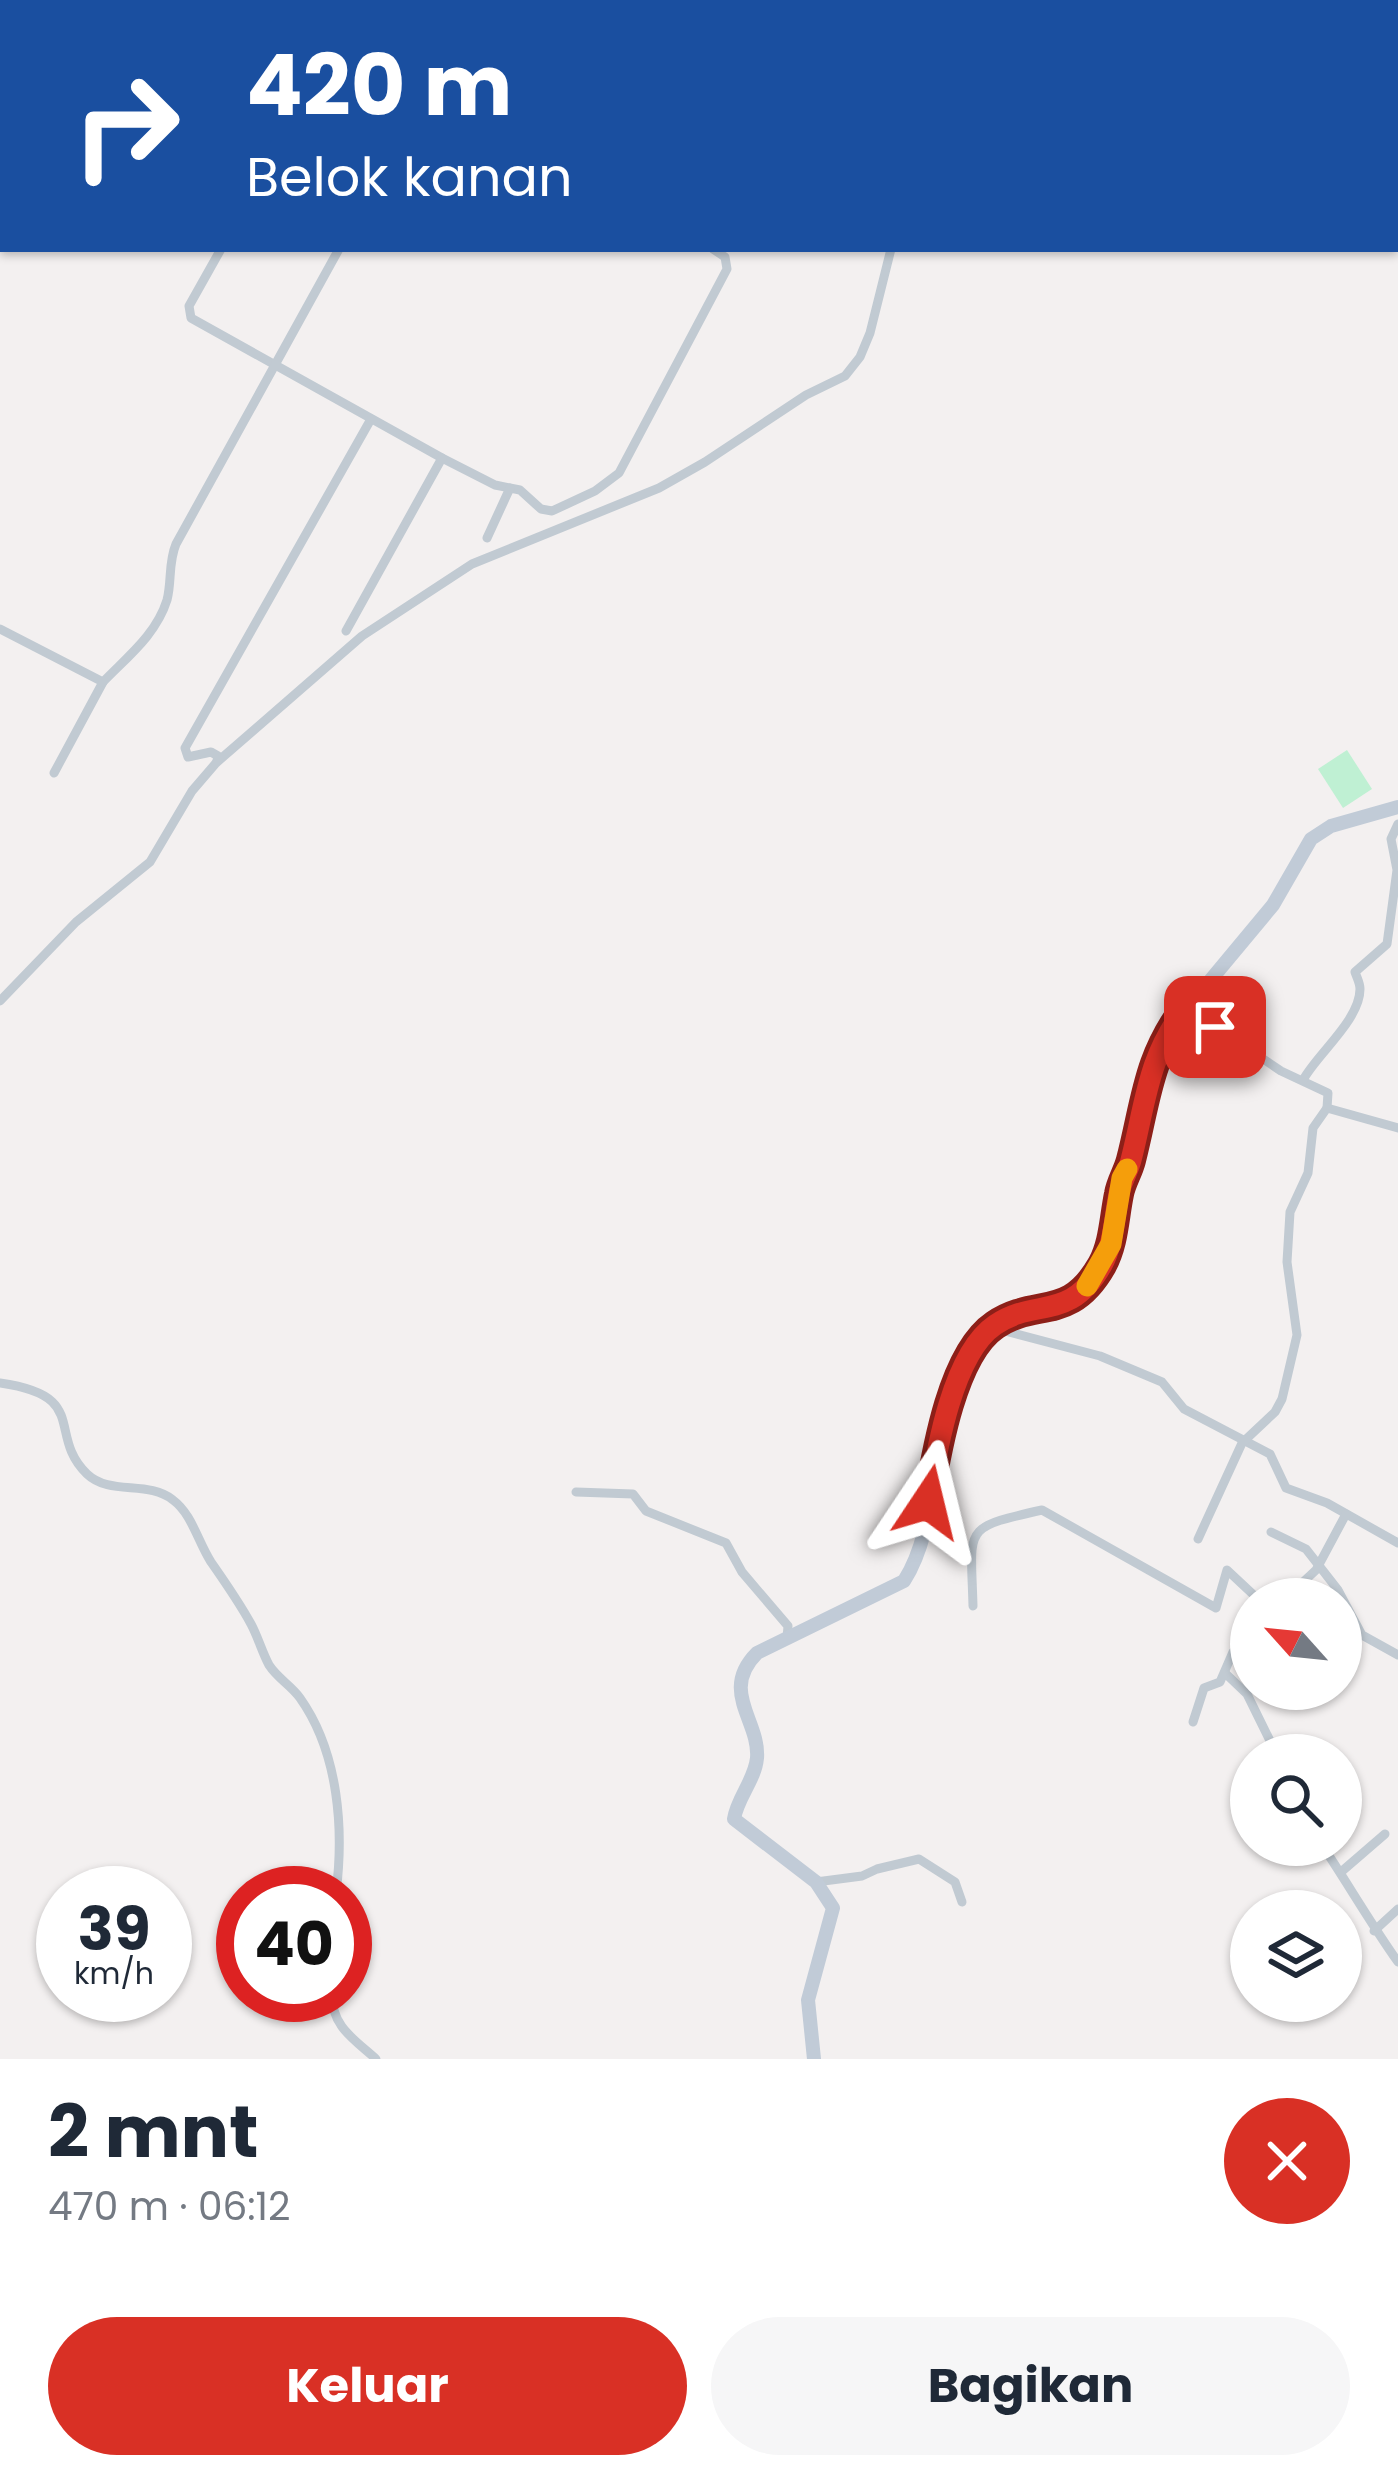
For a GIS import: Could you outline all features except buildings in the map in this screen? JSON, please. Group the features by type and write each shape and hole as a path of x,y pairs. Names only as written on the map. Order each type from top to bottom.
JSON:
{"street":[{"path":"220,252 188,315 442,458 526,494 541,509 552,511 595,491 619,473 728,269 725,257 718,252"},
{"path":"53,773 103,682 139,647 158,619 166,602 176,544 337,252"},
{"path":"0,1001 76,922 150,862 192,790 216,764 377,625 472,564 658,488 806,394 845,376 870,333 890,252"},
{"path":"216,764 214,753 190,758 185,748 371,419"},
{"path":"346,631 442,458"},
{"path":"487,538 510,488"},
{"path":"539,536 541,509"},
{"path":"0,629 103,682"},
{"path":"814,2059 808,2000 833,1908 816,1882 733,1816 758,1756 741,1706 742,1674 757,1653 893,1589 909,1573 941,1434 963,1370 987,1332 1006,1319 1071,1300 1100,1268 1111,1244 1122,1178 1131,1163 1151,1066 1169,1030 1273,905 1311,839 1331,826 1398,807"},
{"path":"1303,1080 1318,1054 1342,1034 1360,989 1355,972 1387,944 1396,870 1391,839 1398,824"},
{"path":"1186,1007 1258,1058 1328,1094 1327,1108 1313,1128 1308,1173 1291,1212 1287,1262 1297,1319 1295,1352 1277,1409 1242,1443 1198,1539"},
{"path":"1327,1108 1398,1128"},
{"path":"987,1332 1005,1331 1141,1372 1169,1388 1184,1409 1270,1454 1286,1488 1398,1544"},
{"path":"0,1383 35,1392 62,1411 76,1457 92,1478 161,1492 184,1512 251,1623 266,1659 301,1699 317,1731 340,1816 337,1866"},
{"path":"576,1492 633,1494 646,1511 726,1543 742,1572 788,1626 788,1638"},
{"path":"973,1606 973,1540 986,1523 1042,1510 1216,1608 1227,1570 1236,1578"},
{"path":"1306,1578 1320,1564 1346,1514"},
{"path":"1271,1532 1298,1542 1320,1564 1362,1635 1398,1654"},
{"path":"1193,1722 1204,1688 1220,1682 1230,1660"},
{"path":"1225,1673 1247,1694 1266,1734"},
{"path":"1341,1872 1385,1834"},
{"path":"816,1882 862,1876 919,1859 955,1882 962,1902"},
{"path":"1337,1866 1398,1963"},
{"path":"1374,1931 1398,1909"},
{"path":"336,2022 376,2059"}],"green space":[{"path":"1347,750 1372,789 1343,808 1318,769"}],"slow traffic":[{"path":"1087,1286 1111,1244 1127,1169"}],"route":[{"path":"928,1502 939,1441 976,1345 1000,1322 1071,1300 1095,1276 1111,1244 1122,1178 1131,1163 1151,1066 1186,1007 1215,1027"}]}
